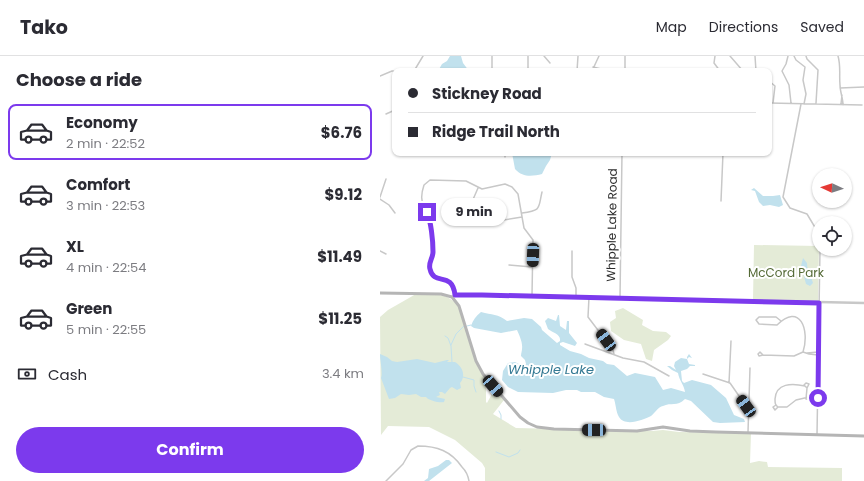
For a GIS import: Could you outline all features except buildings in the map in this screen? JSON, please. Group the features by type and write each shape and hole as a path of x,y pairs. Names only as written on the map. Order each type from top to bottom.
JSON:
{"main road":[{"path":"380,293 440,294 453,296 460,307 476,361 481,371 520,416 534,426 547,429 635,431 664,427 692,431 864,436"}],"street":[{"path":"416,68 423,56"},
{"path":"492,56 492,68"},
{"path":"528,56 528,68"},
{"path":"544,56 550,63"},
{"path":"577,68 578,56"},
{"path":"597,68 593,67 599,56"},
{"path":"622,56 625,56 624,68"},
{"path":"714,56 714,63 718,68"},
{"path":"730,56 740,68"},
{"path":"755,56 756,68"},
{"path":"788,56 787,62 782,71 788,83 791,103"},
{"path":"794,56 796,60 805,68 803,80 806,94 804,104"},
{"path":"806,56 818,70 816,104"},
{"path":"838,56 840,64 842,104"},
{"path":"380,76 392,71"},
{"path":"772,84 775,86 773,103 862,105"},
{"path":"840,88 864,86"},
{"path":"801,104 783,197 790,208 807,214 812,222"},
{"path":"386,114 392,111"},
{"name":"Whipple Lake Road","path":"620,298 622,156"},
{"path":"721,201 723,156"},
{"path":"386,179 380,198 395,213"},
{"path":"532,296 533,240 525,230 518,194 512,187 502,184 488,189 482,189 468,181 433,180 427,182 422,190 422,202 428,213 433,248 430,270 432,275 436,278 448,281 452,284 454,288 453,296 532,296 864,303"},
{"path":"478,188 468,211 469,217 474,223 482,225 522,217"},
{"path":"522,214 538,209 541,204 542,192"},
{"path":"380,251 386,254"},
{"path":"572,251 572,277 576,288 576,297"},
{"path":"817,435 820,256"},
{"path":"509,265 532,267"},
{"path":"589,297 588,317 613,350 614,354"},
{"path":"781,321 776,317 759,317 756,320 759,324 777,325 787,317 791,316 799,318 804,324 805,343 803,352"},
{"path":"729,383 731,341"},
{"path":"585,344 623,358 644,362 669,376"},
{"path":"763,355 794,356 803,352 818,352"},
{"path":"813,353 818,355"},
{"path":"748,433 750,368"},
{"path":"703,374 729,383 748,408"},
{"path":"806,399 807,388 804,386 789,385 780,387 776,393 776,405 778,407 785,408 796,400 817,399"},
{"path":"386,481 403,464 411,450 418,446 437,448 451,454 466,472 469,481"}],"green space":[{"name":"McCord Park","path":"754,245 812,246 812,256 819,256 818,302 753,300"},
{"path":"416,294 434,294 445,296 450,298 459,307 476,363 486,379 486,402 487,403 494,390 504,400 493,414 516,428 751,433 750,463 759,461 767,462 768,467 842,468 842,481 485,481 485,468 482,463 455,440 429,427 388,426 381,435 380,317 388,310"},
{"path":"623,308 643,320 642,325 653,331 666,332 671,336 654,350 652,361 646,359 641,344 624,340 611,331 610,322 616,318 615,311"}],"water":[{"path":"450,56 461,56 463,63 467,68 440,68 442,64 447,61"},
{"path":"513,156 551,156 542,174 532,176 525,175 521,174 515,169"},
{"path":"754,188 763,196 780,195 783,205 779,207 770,205 763,206 759,202 755,191 751,190"},
{"path":"803,258 807,263 813,283 810,286 806,284 803,268 801,266"},
{"name":"Whipple Lake","path":"481,312 498,316 507,321 524,318 532,319 557,343 560,341 559,337 548,329 545,321 548,318 556,321 559,315 560,326 566,330 567,321 569,321 569,333 577,343 575,346 563,342 560,343 560,345 570,351 614,365 627,376 635,373 655,377 663,390 671,388 685,392 678,373 667,366 670,366 676,370 674,366 675,362 681,358 687,359 689,364 695,366 690,366 681,371 682,381 684,383 692,380 711,385 726,398 734,415 744,419 745,422 713,422 691,401 685,399 677,404 661,407 651,416 634,422 625,422 618,415 614,399 604,397 595,392 566,390 553,393 518,392 508,387 502,380 503,371 508,363 515,362 519,364 526,364 525,360 521,356 522,344 517,330 501,333 474,328 471,326 475,318"},
{"path":"380,354 392,361 397,362 417,359 435,363 447,360 449,360 447,362 455,362 460,366 463,372 463,377 460,383 461,388 457,390 452,387 445,394 439,392 440,395 436,397 445,399 444,402 430,400 416,394 401,394 395,398 389,399 381,378 382,370"},
{"path":"446,460 449,460 452,463 429,481 424,481 428,478 429,469 438,466"}],"waterway":[{"path":"467,326 471,325"},
{"path":"451,345 456,334 464,326"},
{"path":"445,336 448,338 451,346 452,362"},
{"path":"463,377 474,380 476,392"},
{"path":"499,411 501,419"},
{"path":"496,452 509,457 518,453 520,450"}],"route":[{"path":"427,212 429,217 433,251 429,268 432,275 436,278 448,281 452,284 455,295 819,303 818,398"}]}
